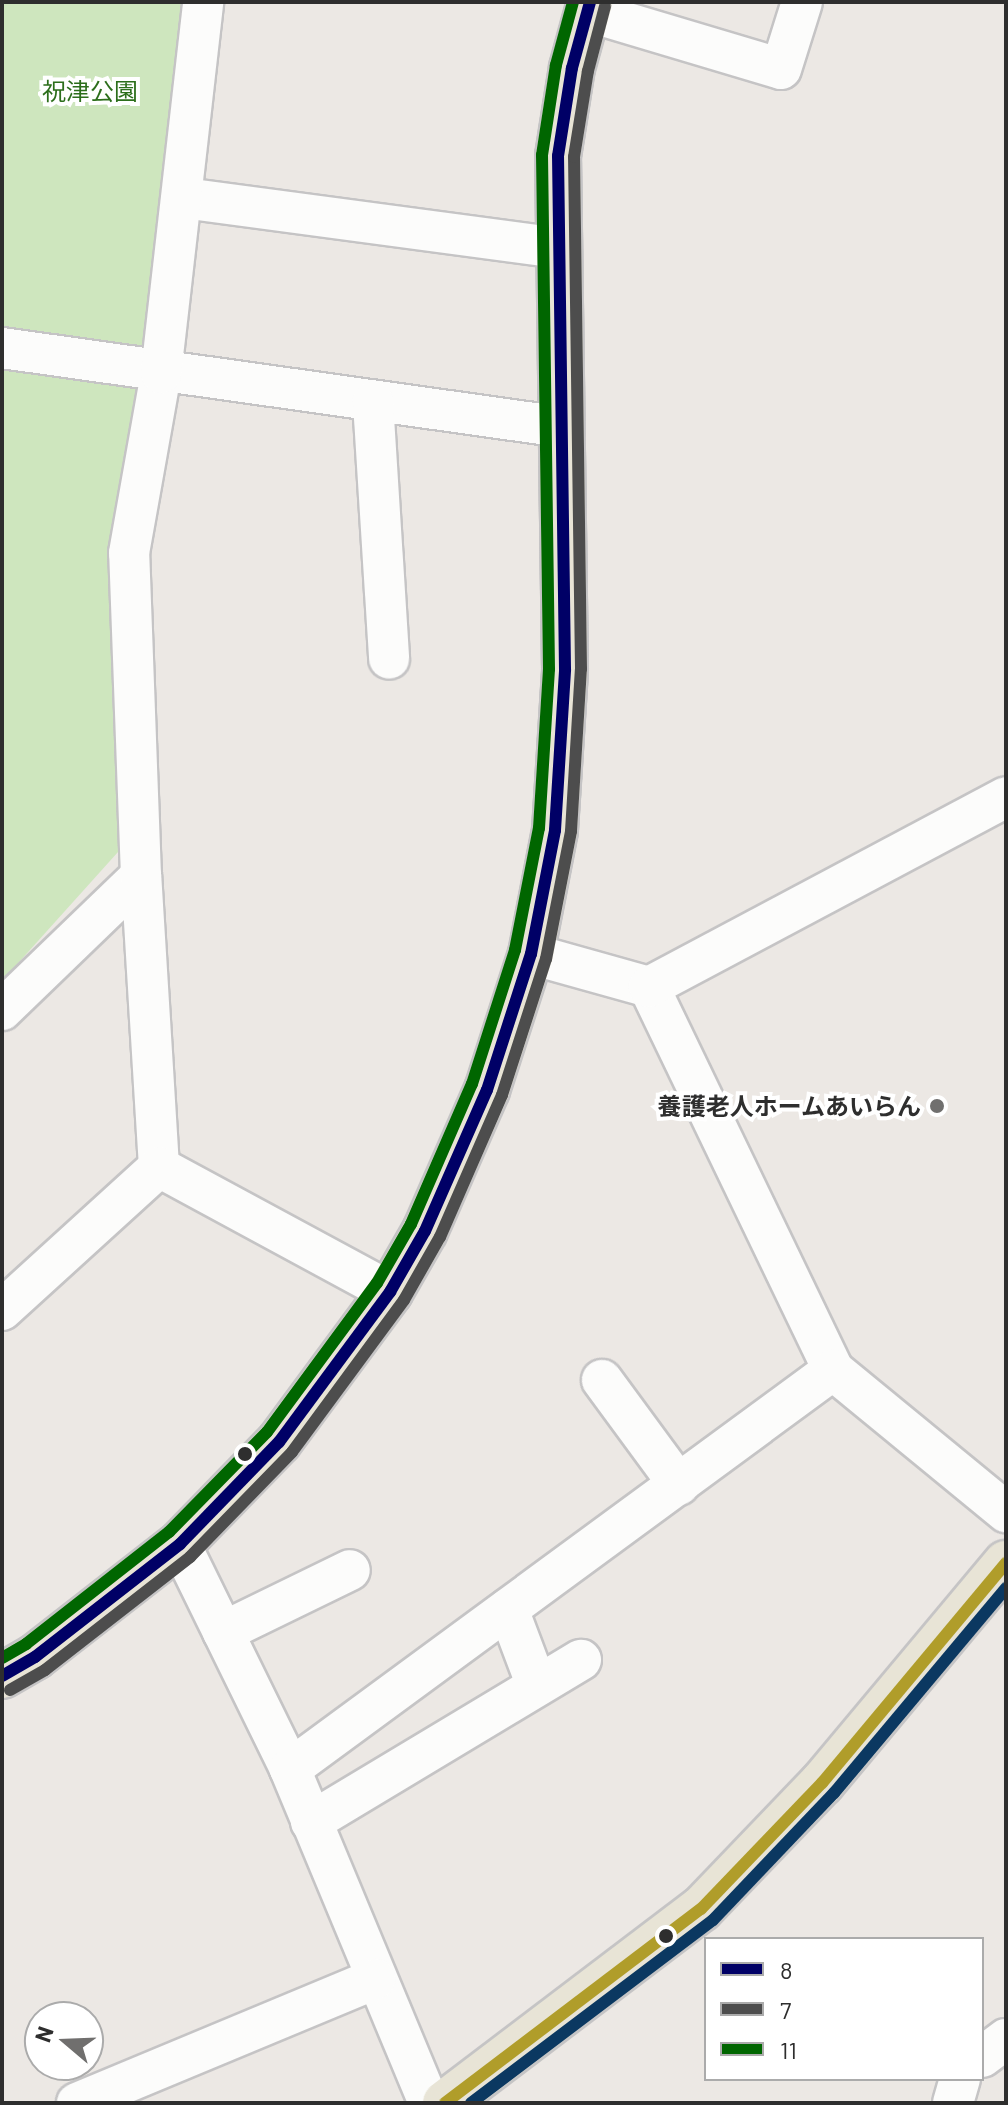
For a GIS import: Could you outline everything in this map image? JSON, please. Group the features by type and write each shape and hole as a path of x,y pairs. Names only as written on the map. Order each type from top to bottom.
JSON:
{"main road":[{"path":"2,1676 35,1657 180,1544 279,1442 390,1292 462,1154 492,1078 531,954 555,830 564,730 558,156 572,68 588,6"},
{"path":"445,2103 701,1909 822,1783 1006,1563"}],"street":[{"path":"159,1167 141,876 129,553 161,373 184,198 203,2"},
{"path":"588,6 781,69 802,2"},
{"path":"184,198 559,248"},
{"path":"2,348 161,373 562,427"},
{"path":"373,402 389,659"},
{"path":"531,954 649,987 1006,797"},
{"path":"2,1010 141,876"},
{"path":"649,987 833,1370 1006,1512"},
{"path":"159,1167 390,1292"},
{"path":"2,1310 159,1167"},
{"path":"290,1769 833,1370"},
{"path":"602,1380 679,1485"},
{"path":"180,1544 290,1769 429,2103"},
{"path":"223,1632 350,1570"},
{"path":"508,1609 537,1686"},
{"path":"311,1822 581,1660"},
{"path":"77,2103 375,1979"},
{"path":"984,2056 1006,2039"},
{"path":"953,2103 959,2081"}],"green space":[{"name":"祝津公園","path":"2,2 188,2 127,842 2,981"}],"transit line":[{"name":"11","path":"2,1658 26,1644 169,1532 267,1432 377,1283 411,1224 472,1084 515,950 539,828 549,669 542,155 556,65 573,2"},
{"name":"8","path":"2,1676 35,1657 180,1544 279,1442 390,1292 425,1231 487,1090 531,954 555,830 565,669 558,156 572,68 590,2"},
{"name":"7","path":"10,1690 45,1670 190,1557 292,1452 404,1300 440,1237 502,1095 546,959 571,831 581,669 574,157 588,71 605,6"},
{"path":"445,2103 701,1909 822,1783 1006,1563"},
{"path":"471,2103 713,1920 834,1793 1006,1588"}],"place":[{"name":"養護老人ホームあいらん","path":"937,1106"}]}
